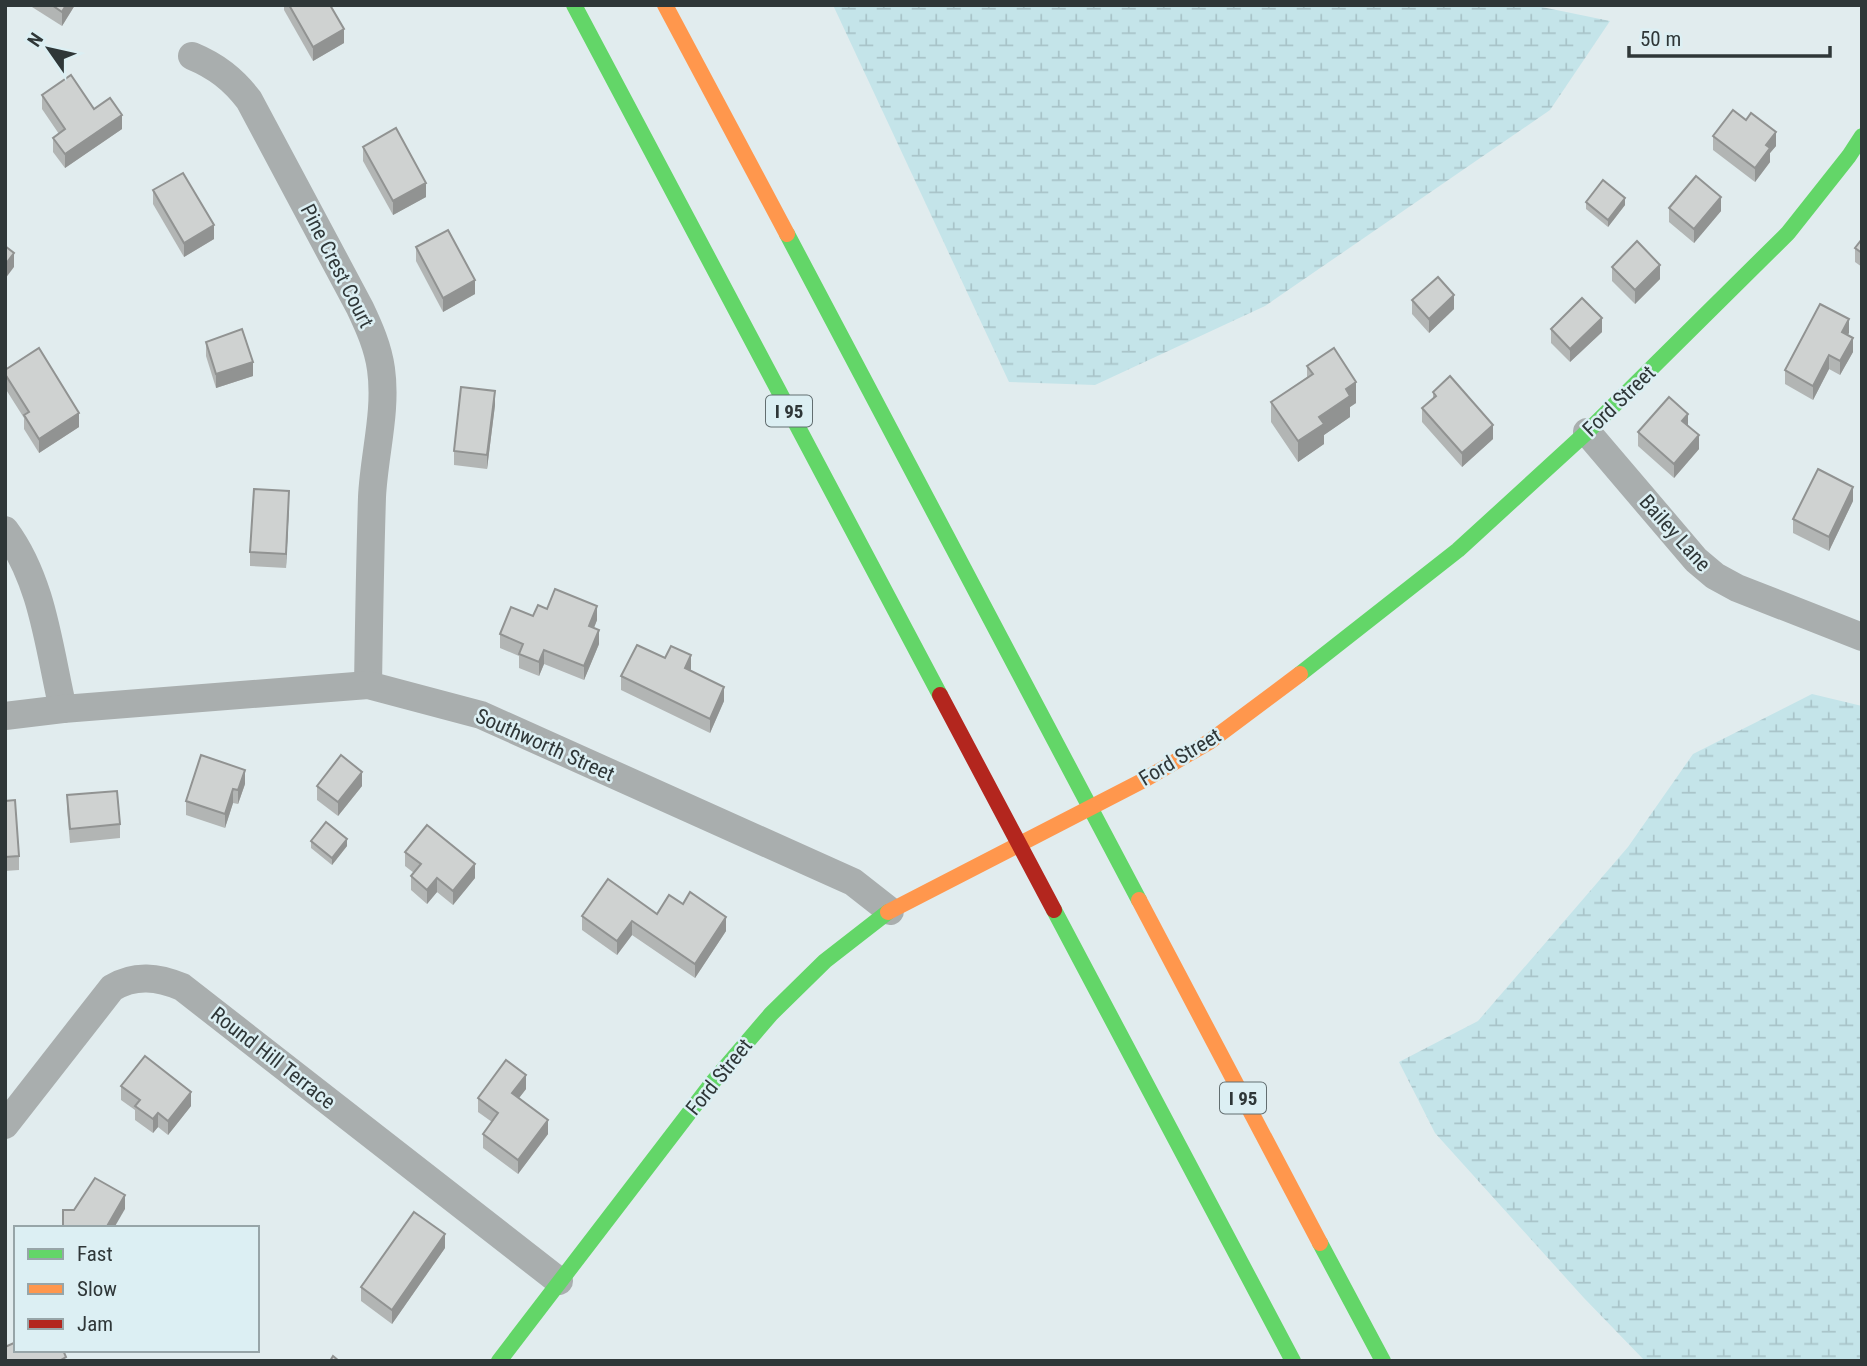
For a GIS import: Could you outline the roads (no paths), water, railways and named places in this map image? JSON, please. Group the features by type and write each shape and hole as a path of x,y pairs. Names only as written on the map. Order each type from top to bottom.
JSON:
{"main road":[{"name":"I 95","path":"574,5 1293,1361"},
{"name":"I 95","path":"666,5 1383,1361"},
{"name":"Ford Street","path":"499,1361 712,1083 771,1014 825,961 890,911 1142,781 1209,742 1335,648 1458,550 1587,432 1788,233 1862,136"}],"street":[{"name":"Pine Crest Court","path":"192,56 224,73 249,100 373,336 381,368 383,397 373,473 368,685"},
{"name":"Bailey Lane","path":"1587,432 1696,560 1715,576 1737,588 1862,637"},
{"path":"5,530 34,584 63,709"},
{"name":"Southworth Street","path":"5,716 368,685 481,715 853,883 890,911"},
{"name":"Round Hill Terrace","path":"5,1125 112,988 125,980 164,980 182,987 559,1281"}]}
